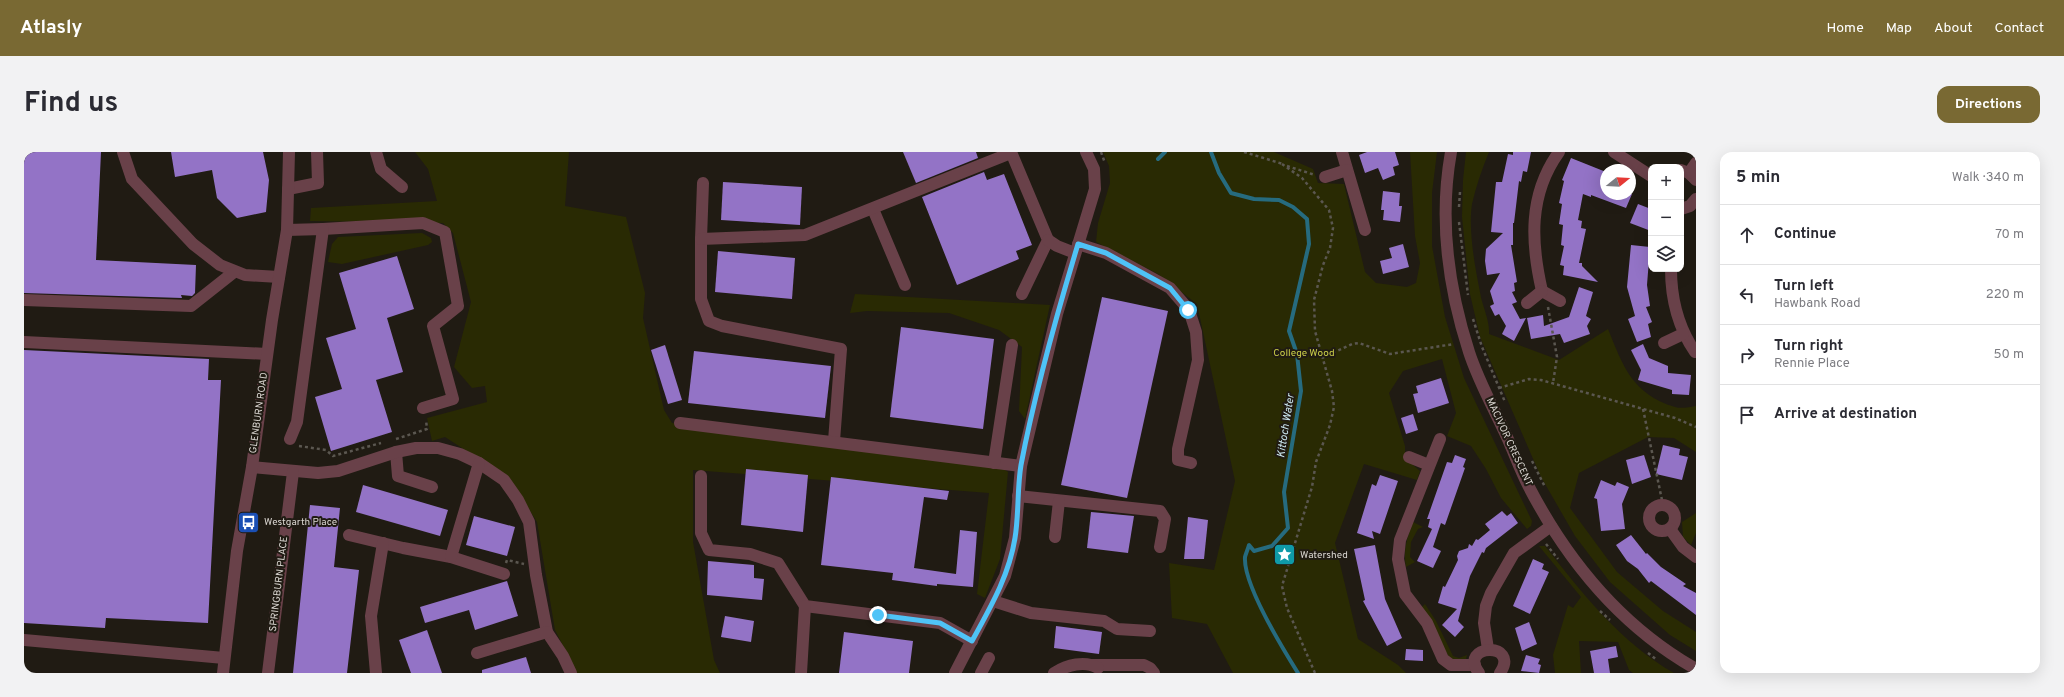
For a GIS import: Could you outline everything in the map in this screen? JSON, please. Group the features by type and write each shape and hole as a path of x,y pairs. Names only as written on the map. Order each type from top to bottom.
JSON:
{"street":[{"path":"123,152 132,179 150,201 193,244 220,265 234,272 245,275 279,277"},
{"name":"GLENBURN ROAD","path":"222,673 237,551 252,467 286,230 289,152"},
{"path":"288,189 318,183 317,152"},
{"path":"376,152 381,169 402,187"},
{"path":"955,673 1005,576 1015,538 1021,466 1056,314 1095,189 1094,169 1085,152"},
{"path":"1342,152 1365,230"},
{"name":"MACIVOR CRESCENT","path":"1451,152 1445,206 1446,244 1458,317 1469,353 1529,486 1551,526 1603,597 1638,630 1671,655 1696,669"},
{"path":"1559,152 1545,175 1536,211 1534,238 1535,259 1544,292 1560,301"},
{"path":"1614,152 1648,174"},
{"path":"701,239 805,234 873,209 1011,153 1048,240 1022,294"},
{"path":"1689,174 1696,162"},
{"path":"1325,177 1347,170"},
{"path":"703,183 701,300 709,321 722,326 841,349 834,441"},
{"path":"1684,208 1690,206 1696,199"},
{"path":"873,209 905,286"},
{"path":"286,230 423,223 445,232 458,306 433,326 453,399 423,408"},
{"path":"290,439 297,422 323,229"},
{"path":"1048,240 1077,249 1106,253 1170,288 1188,310 1196,332 1198,360 1178,449 1178,460 1191,463"},
{"path":"24,300 191,306 234,272"},
{"path":"1671,272 1671,287 1683,334 1695,352"},
{"path":"1527,303 1544,292"},
{"path":"1664,343 1683,334"},
{"path":"24,342 267,354"},
{"path":"994,462 1012,345"},
{"path":"680,423 834,441 1021,466"},
{"path":"1440,439 1400,540 1398,559 1405,594 1427,623 1443,659 1451,664 1477,669 1478,654 1488,649 1495,650 1500,654 1503,660 1503,666 1500,673"},
{"path":"252,467 293,472 318,473 338,471 396,452 416,448 438,448 460,454 479,463 504,480 518,500 529,522 547,632 563,656 571,673"},
{"path":"396,452 398,476 432,487"},
{"path":"1409,457 1430,465"},
{"path":"452,557 479,463"},
{"name":"SPRINGBURN PLACE","path":"268,673 293,472"},
{"path":"701,476 701,533 708,550 750,554 778,563 805,606 801,673"},
{"path":"1018,496 1160,511 1165,519 1160,547"},
{"path":"1055,537 1059,501"},
{"path":"1663,505 1669,507 1673,512 1675,518 1674,524 1670,529 1658,531 1652,527 1649,522 1649,516 1652,510 1657,506 1663,505"},
{"path":"1488,649 1484,623 1486,606 1491,593 1514,553 1551,526"},
{"path":"1670,529 1684,547 1696,558"},
{"path":"349,535 383,544 452,557 504,574"},
{"path":"376,673 371,616 383,544"},
{"path":"993,601 1031,613 1104,621 1117,628 1150,631"},
{"path":"805,606 940,623 972,641"},
{"path":"477,653 547,632"},
{"path":"24,640 224,658"},
{"path":"981,673 989,658"},
{"path":"1092,665 1098,668 1101,673"},
{"path":"1054,673 1070,666 1092,665 1144,665 1150,668 1154,673"}],"path":[{"path":"1244,152 1300,171 1325,177"},
{"path":"1282,164 1302,178 1329,210 1333,228 1330,248 1323,265 1314,300 1315,331 1332,391 1334,407 1330,425 1316,462 1312,487 1282,586 1287,608 1315,673"},
{"path":"1459,209 1460,187"},
{"path":"1459,216 1463,263 1469,300"},
{"path":"1544,292 1557,357 1553,383"},
{"path":"1472,314 1482,346 1507,407"},
{"path":"1322,358 1352,344 1359,343 1390,354 1454,344"},
{"path":"1499,388 1529,379 1553,383 1675,418 1696,427"},
{"path":"391,440 428,430 423,408"},
{"path":"1643,409 1663,505"},
{"path":"290,439 294,445 326,450 333,456 384,442"},
{"path":"1528,454 1547,491"},
{"path":"504,574 507,560 535,566"}],"green space":[{"path":"415,152 569,152 565,206 626,217 645,293 643,318 664,410 672,423 994,463 1008,472 1000,559 985,598 977,594 989,493 693,470 693,542 714,660 720,673 577,673 555,630 537,522 510,479 445,437 432,441 427,418 487,402 485,386 472,388 454,367 471,302 453,233 443,223 310,221 311,208 437,201 428,169"},
{"name":"College Wood","path":"1103,152 1274,152 1313,169 1318,183 1344,184 1365,272 1376,283 1407,287 1416,283 1420,263 1415,236 1410,152 1437,152 1432,193 1432,246 1445,317 1464,378 1532,521 1531,526 1527,529 1501,498 1486,469 1471,446 1447,436 1456,413 1442,359 1403,371 1389,393 1405,446 1405,458 1420,471 1417,480 1364,464 1335,543 1358,639 1398,665 1406,673 1233,673 1207,624 1172,618 1169,563 1214,570 1235,481 1197,304 1158,274 1096,242 1098,223 1110,183 1109,166"},
{"path":"1466,152 1489,152 1479,178 1472,204 1471,225 1476,271 1489,334 1559,360 1608,329 1624,367 1648,395 1677,408 1696,406 1696,452 1674,438 1648,437 1579,473 1570,508 1617,572 1663,611 1696,632 1696,651 1670,635 1610,582 1575,536 1541,477 1480,337 1470,294 1462,217 1463,180"},
{"path":"422,233 431,238 432,242 428,245 342,264 328,262 332,244 338,237"},
{"path":"855,294 1050,305 1025,419 1019,411 1022,347 999,330 949,313 867,311 850,313"},
{"path":"1696,513 1696,533 1691,545 1683,537 1682,522"},
{"path":"1413,522 1423,527 1418,529 1411,542 1410,557 1415,562 1406,567 1406,544"},
{"path":"1539,546 1545,546 1588,599 1620,632 1655,661 1674,673 1633,673 1629,670 1618,642 1579,641 1581,673 1555,673 1553,655 1568,605 1573,608 1581,597"},
{"path":"1425,604 1436,621 1453,656 1459,658 1467,655 1466,659 1463,661 1451,660 1420,609"}],"building":[{"path":"24,152 101,152 96,260 196,265 195,293 192,296 181,295 182,298 24,293"},
{"path":"171,152 263,152 269,180 266,212 237,218 217,198 212,170 175,177"},
{"path":"903,152 976,152 978,158 916,183"},
{"path":"1367,152 1395,152 1399,165 1393,167 1395,175 1383,180 1378,168 1365,173 1359,155"},
{"path":"1513,152 1531,152 1527,172 1523,171 1521,182 1519,181 1513,223 1513,245 1511,245 1517,282 1514,283 1515,291 1512,292 1517,302 1512,304 1520,319 1526,318 1514,341 1502,334 1506,326 1499,314 1495,316 1490,306 1494,304 1490,291 1500,273 1487,275 1485,261 1486,249 1503,233 1491,232 1496,182 1502,182 1508,154 1513,155"},
{"path":"1571,158 1600,170 1600,198 1583,194 1578,220 1582,221 1581,228 1586,229 1579,263 1582,263 1582,266 1598,282 1563,275 1564,266 1560,265 1564,246 1561,245 1563,225 1559,224 1562,204 1559,203 1564,181 1562,180"},
{"path":"984,172 987,180 1004,174 1032,245 1016,251 1019,259 957,285 922,197"},
{"path":"723,182 802,187 800,225 721,220"},
{"path":"1383,191 1400,193 1399,206 1402,206 1400,222 1383,220 1384,210 1381,210"},
{"path":"1604,200 1629,200 1626,208"},
{"path":"1638,204 1648,208 1648,230 1630,223"},
{"path":"1403,244 1409,267 1383,274 1380,261 1392,258 1389,248"},
{"path":"1631,245 1648,247 1647,285 1650,306 1646,307 1652,322 1648,324 1651,337 1637,342 1628,319 1635,316 1627,287"},
{"path":"718,251 795,258 792,299 715,292"},
{"path":"397,256 414,309 387,318 403,372 376,380 392,432 331,451 315,397 342,389 326,338 356,329 339,273"},
{"path":"1579,287 1593,292 1586,316 1591,319 1587,326 1590,334 1564,343 1560,334 1531,339 1527,318 1543,315 1544,326 1569,317"},
{"path":"1102,297 1168,311 1127,498 1061,485"},
{"path":"901,327 994,339 983,429 890,417"},
{"path":"1643,344 1649,358 1668,366 1668,373 1691,375 1689,395 1672,394 1672,390 1638,380 1641,370 1631,350"},
{"path":"665,345 682,400 668,404 651,350"},
{"path":"24,350 209,359 208,380 221,380 208,623 106,618 105,628 24,623"},
{"path":"694,351 831,366 825,418 688,403"},
{"path":"1441,378 1449,403 1418,413 1413,394 1418,393 1416,386"},
{"path":"1413,414 1418,430 1406,434 1401,418"},
{"path":"1663,445 1680,449 1679,455 1688,457 1682,480 1656,474"},
{"path":"1455,455 1466,459 1463,467 1465,468 1445,525 1441,523 1433,547 1441,551 1433,568 1417,561 1432,529 1428,527 1430,519 1427,519 1447,462 1452,463"},
{"path":"1644,455 1651,477 1632,484 1626,460"},
{"path":"746,469 808,475 803,532 741,525"},
{"path":"1380,475 1398,481 1380,534 1372,531 1374,539 1357,533 1372,484 1376,486"},
{"path":"831,477 949,491 947,500 924,497 914,568 956,574 960,530 977,532 973,587 937,584 937,586 892,580 893,573 821,565"},
{"path":"1601,480 1615,486 1617,482 1629,487 1622,504 1625,529 1601,531 1597,499 1594,498"},
{"path":"363,485 448,510 440,536 356,512"},
{"path":"310,505 340,508 334,567 359,570 347,673 293,673"},
{"path":"1502,511 1507,516 1511,513 1518,523 1486,548 1484,553 1482,552 1470,576 1458,621 1464,627 1455,637 1442,625 1457,609 1438,603 1443,586 1445,587 1458,560 1457,556 1459,551 1468,548 1469,544 1472,546 1476,539 1478,540 1490,530 1485,524"},
{"path":"1091,512 1134,516 1128,553 1087,548"},
{"path":"474,516 515,527 507,556 466,545"},
{"path":"1188,517 1208,520 1204,559 1184,559"},
{"path":"1631,535 1646,554 1647,553 1661,567 1686,584 1683,586 1696,593 1696,615 1651,581 1649,583 1638,569 1627,561 1616,545"},
{"path":"1375,545 1385,599 1402,638 1387,646 1363,601 1365,600 1354,549"},
{"path":"1533,559 1544,564 1542,569 1549,572 1530,614 1513,606"},
{"path":"708,561 754,565 754,578 764,579 762,600 707,595"},
{"path":"507,581 518,616 475,630 469,610 425,623 420,607"},
{"path":"725,616 754,621 751,642 721,637"},
{"path":"1529,622 1537,644 1522,651 1515,628"},
{"path":"1056,626 1102,632 1099,654 1054,648"},
{"path":"427,630 442,673 411,673 399,640"},
{"path":"844,632 913,641 909,673 839,673"},
{"path":"1616,646 1618,657 1608,659 1610,673 1594,673 1590,651"},
{"path":"1406,649 1423,650 1423,661 1405,660"},
{"path":"1526,655 1540,659 1538,664 1541,665 1539,673 1521,671"},
{"path":"526,657 531,673 482,673 482,670"}],"waterway":[{"path":"1158,159 1165,152"},
{"name":"Kittoch Water","path":"1211,152 1219,173 1231,193 1254,199 1279,200 1293,207 1307,219 1309,244 1289,331 1297,354 1301,391 1284,492 1288,528 1272,546 1254,551 1249,545 1245,557 1246,569 1257,599 1274,633 1298,673"}],"place":[{"name":"Westgarth Place","path":"249,522"},
{"name":"Watershed","path":"1284,555"}],"route":[{"path":"878,615 940,623 972,641 1005,576 1015,538 1021,466 1056,314 1078,244 1106,253 1170,288 1188,310"}]}
